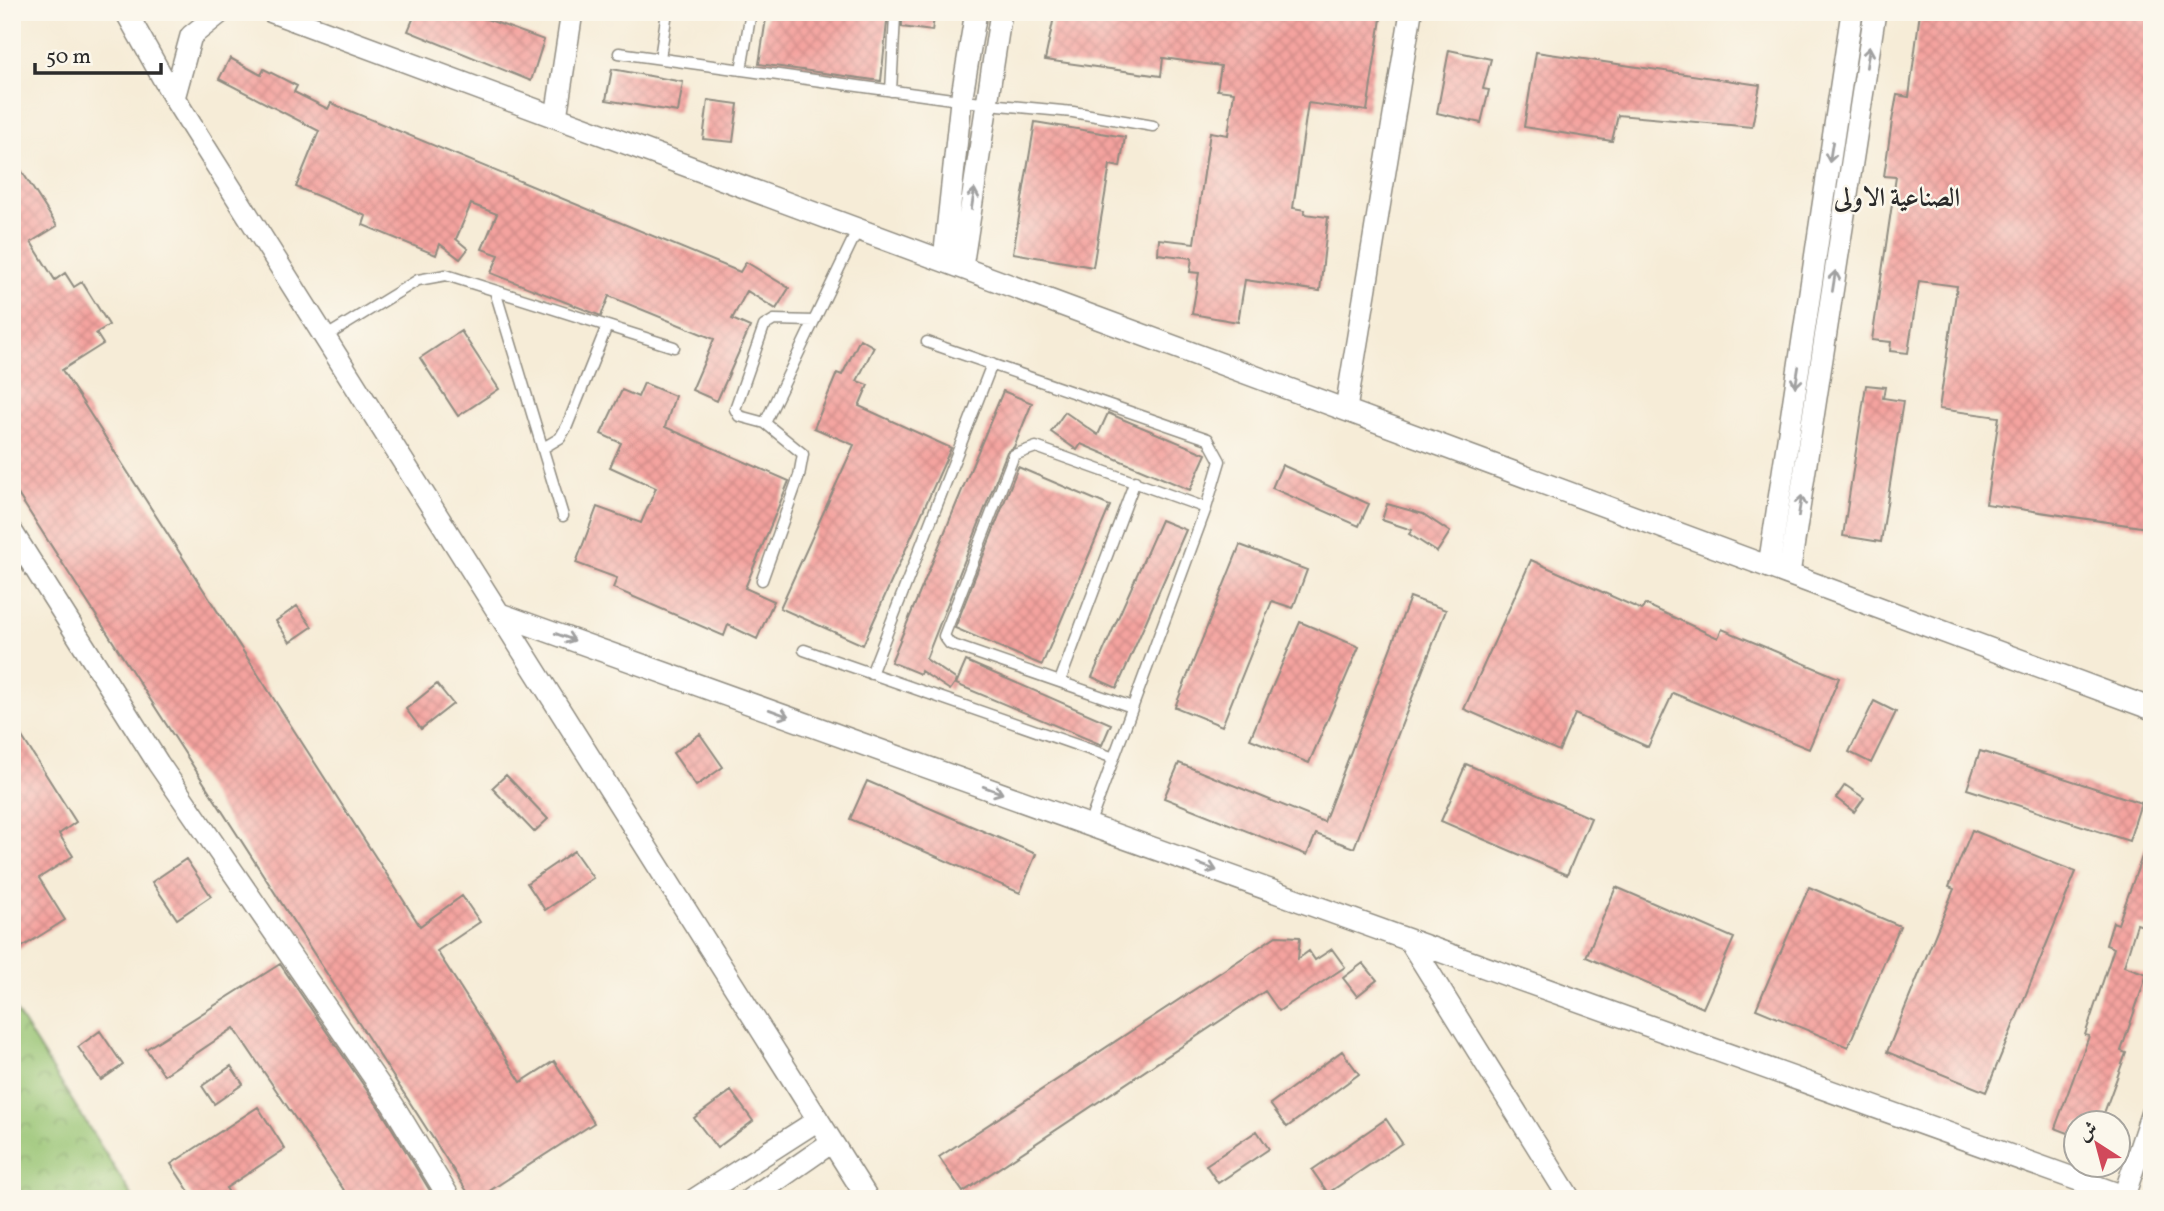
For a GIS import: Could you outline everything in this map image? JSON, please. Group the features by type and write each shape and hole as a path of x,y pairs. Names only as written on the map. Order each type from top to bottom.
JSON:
{"street":[{"path":"174,98 191,36 221,12"},
{"path":"272,12 2152,709"},
{"path":"556,117 572,12"},
{"path":"953,264 961,101 976,12"},
{"path":"953,264 988,104 1001,12"},
{"path":"1346,409 1411,12"},
{"path":"1769,566 1852,12"},
{"path":"1789,574 1875,12"},
{"path":"123,13 868,1199"},
{"path":"12,532 158,763 393,1105 450,1199"},
{"path":"500,614 2123,1197 2152,1112"},
{"path":"1409,940 1570,1199"},
{"path":"695,1199 818,1119"},
{"path":"750,1199 832,1142"}],"lane":[{"path":"660,58 667,12"},
{"path":"741,70 751,12"},
{"path":"891,91 895,16"},
{"path":"619,52 961,101 1073,112 1153,126"},
{"path":"765,423 858,229"},
{"path":"325,337 418,280 446,275 674,347"},
{"path":"495,291 563,516"},
{"path":"762,580 799,476 803,454 765,423 739,416 735,409 765,326 774,320 814,321"},
{"path":"543,448 560,438 567,426 607,326"},
{"path":"927,342 1208,439 1220,461 1206,508 1089,825"},
{"path":"871,674 992,364"},
{"path":"1132,707 950,644 944,636 1014,455 1036,447 1206,508"},
{"path":"1060,681 1135,481"},
{"path":"804,650 1114,758"}],"green space":[{"path":"12,1005 134,1199 12,1199"}],"building":[{"path":"416,12 467,12 544,40 531,81 408,31"},
{"path":"767,12 888,12 881,81 759,64"},
{"path":"902,12 935,12 932,31 902,27"},
{"path":"1055,12 1382,12 1367,111 1308,103 1293,208 1305,210 1304,214 1328,217 1320,291 1245,280 1238,322 1192,314 1199,273 1190,272 1192,258 1158,254 1159,239 1194,243 1210,132 1228,135 1234,92 1217,90 1221,66 1163,58 1161,76 1045,60"},
{"path":"1920,12 2152,12 2152,501 2148,528 1986,504 1999,417 1939,409 1957,286 1919,281 1908,353 1890,351 1891,342 1872,340 1896,177 1884,176 1892,121 1897,95 1909,97"},
{"path":"1449,50 1491,59 1483,89 1489,90 1481,123 1437,113"},
{"path":"1536,52 1760,85 1752,127 1618,115 1612,141 1524,127"},
{"path":"230,58 261,75 264,69 297,86 294,92 328,109 331,103 740,272 746,262 789,288 776,309 747,291 732,319 750,327 717,401 692,390 714,339 609,296 601,316 491,273 499,255 482,249 497,214 471,204 456,239 468,249 460,259 440,244 436,255 363,225 366,216 296,187 319,131 219,79"},
{"path":"612,69 683,82 678,112 606,100"},
{"path":"708,100 738,104 733,142 703,139"},
{"path":"1035,122 1125,137 1120,167 1110,165 1093,267 1013,253"},
{"path":"12,156 57,226 31,242 55,280 65,273 74,287 82,282 109,325 96,333 103,344 62,370 420,926 462,896 480,922 437,951 521,1082 554,1061 594,1123 477,1199 472,1199 12,485"},
{"path":"461,331 499,389 458,416 420,358"},
{"path":"860,339 874,347 857,381 868,385 859,406 951,448 863,645 780,608 854,445 814,428 837,373 842,375"},
{"path":"644,383 675,396 665,427 789,481 745,588 774,601 757,639 728,625 724,636 613,588 617,578 576,563 597,507 641,523 656,488 610,467 621,443 601,434 622,390 638,397"},
{"path":"1866,385 1885,387 1883,398 1903,401 1881,542 1843,536"},
{"path":"1003,391 1032,403 1014,447 1007,452 926,659 957,680 950,690 921,671 920,674 891,662"},
{"path":"1065,412 1098,435 1108,413 1206,454 1190,490 1081,444 1077,450 1051,432"},
{"path":"1282,465 1369,504 1359,526 1272,488"},
{"path":"1018,467 1110,506 1042,665 955,628"},
{"path":"1387,504 1423,514 1450,532 1437,552 1409,534 1412,530 1382,520"},
{"path":"1161,520 1186,530 1117,688 1092,677"},
{"path":"1240,545 1307,570 1293,608 1272,601 1222,726 1175,707"},
{"path":"1531,560 1642,610 1645,604 1718,638 1722,629 1839,678 1809,749 1673,693 1648,747 1575,714 1559,751 1464,709"},
{"path":"1410,597 1446,610 1354,848 1316,834 1307,855 1164,798 1179,763 1324,822"},
{"path":"297,606 312,627 290,642 276,621"},
{"path":"1300,622 1359,647 1309,763 1250,739"},
{"path":"966,661 1111,724 1102,745 956,684"},
{"path":"437,684 453,704 421,729 406,709"},
{"path":"1874,701 1896,712 1871,763 1849,752"},
{"path":"12,721 76,822 59,834 73,856 39,878 65,920 19,949 12,939"},
{"path":"700,734 723,767 696,786 673,753"},
{"path":"1980,751 2141,803 2129,841 1967,789"},
{"path":"1466,764 1591,818 1567,875 1441,821"},
{"path":"506,775 548,819 534,832 492,788"},
{"path":"867,781 1036,854 1020,893 850,819"},
{"path":"1845,785 1864,798 1854,812 1836,798"},
{"path":"1972,830 2076,872 1986,1092 1887,1052 1954,889 1949,887"},
{"path":"2150,834 2152,929 2137,924 2124,966 2147,974 2121,1051 2126,1053 2105,1110 2062,1110 2062,1131 2055,1128 2089,1036 2085,1035 2114,948 2106,945 2113,922 2118,924"},
{"path":"574,851 593,878 545,910 527,883"},
{"path":"186,859 211,896 177,919 152,882"},
{"path":"1616,887 1734,938 1703,1008 1586,957"},
{"path":"1809,887 1900,926 1848,1047 1756,1009"},
{"path":"1276,936 1300,937 1298,959 1309,951 1315,960 1332,949 1345,967 1279,1011 1265,991 963,1192 939,1157"},
{"path":"1363,963 1377,980 1357,996 1343,978"},
{"path":"280,964 382,1112 435,1199 350,1199 234,1028 164,1075 146,1049"},
{"path":"100,1031 123,1065 101,1080 78,1047"},
{"path":"1342,1051 1359,1074 1287,1127 1270,1104"},
{"path":"231,1066 243,1084 214,1104 202,1086"},
{"path":"731,1091 753,1121 717,1148 694,1118"},
{"path":"258,1107 285,1149 226,1188 233,1199 194,1199 171,1164"},
{"path":"1386,1119 1402,1143 1328,1193 1312,1170"},
{"path":"1257,1131 1269,1149 1218,1183 1206,1165"}],"district":[{"name":"الصناعية الاولى","path":"1897,199"}]}
